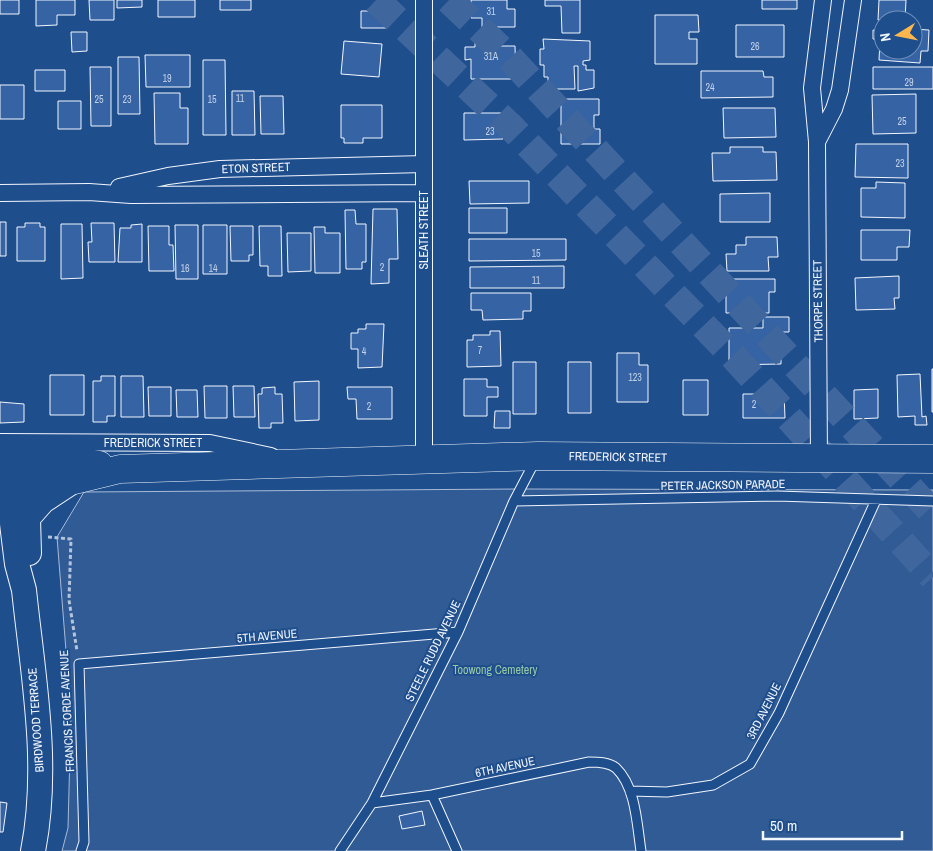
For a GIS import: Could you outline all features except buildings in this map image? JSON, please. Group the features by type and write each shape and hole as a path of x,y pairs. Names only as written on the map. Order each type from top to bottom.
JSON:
{"highway":[{"name":"FREDERICK STREET","path":"8,467 82,462 120,469 538,456 820,460 933,458"},
{"name":"FREDERICK STREET","path":"8,467 75,480 120,469"}],"main road":[{"name":"BIRDWOOD TERRACE","path":"8,467 28,518 30,564 24,590"},
{"name":"BIRDWOOD TERRACE","path":"8,467 17,564 24,590 41,762 39,820 33,851"},
{"path":"28,518 43,500 75,480"}],"street":[{"name":"SLEATH STREET","path":"424,0 424,460"},
{"name":"THORPE STREET","path":"820,460 817,142 812,88 823,0"},
{"name":"THORPE STREET","path":"817,142 840,90 853,0"},
{"name":"ETON STREET","path":"90,192 177,174 220,169 424,164"},
{"name":"ETON STREET","path":"0,193 90,192 131,195 424,194"},
{"name":"FREDERICK STREET","path":"8,467 210,443 226,445 304,464"}],"lane":[{"name":"STEELE RUDD AVENUE","path":"340,851 372,803 458,632 514,501 538,456"},
{"name":"PETER JACKSON PARADE","path":"514,501 777,496 933,501"},
{"name":"3RD AVENUE","path":"630,791 667,792 713,785 750,764 779,713 876,500"},
{"name":"5TH AVENUE","path":"79,664 458,632"},
{"name":"FRANCIS FORDE AVENUE","path":"79,664 84,842 81,851"},
{"name":"6TH AVENUE","path":"372,803 432,795 589,762 603,763 615,768 630,791"},
{"path":"630,791 641,851"},
{"path":"432,795 457,851"}],"path":[{"name":"FRANCIS FORDE AVENUE","path":"71,539 69,600 79,664"}],"shaded area":[{"name":"Toowong Cemetery","path":"520,489 933,490 933,851 62,851 68,828 71,714 57,537 84,492"}],"tunnel":[{"path":"376,0 512,128 734,357 933,577"},
{"path":"449,0 509,57 933,513"}]}
